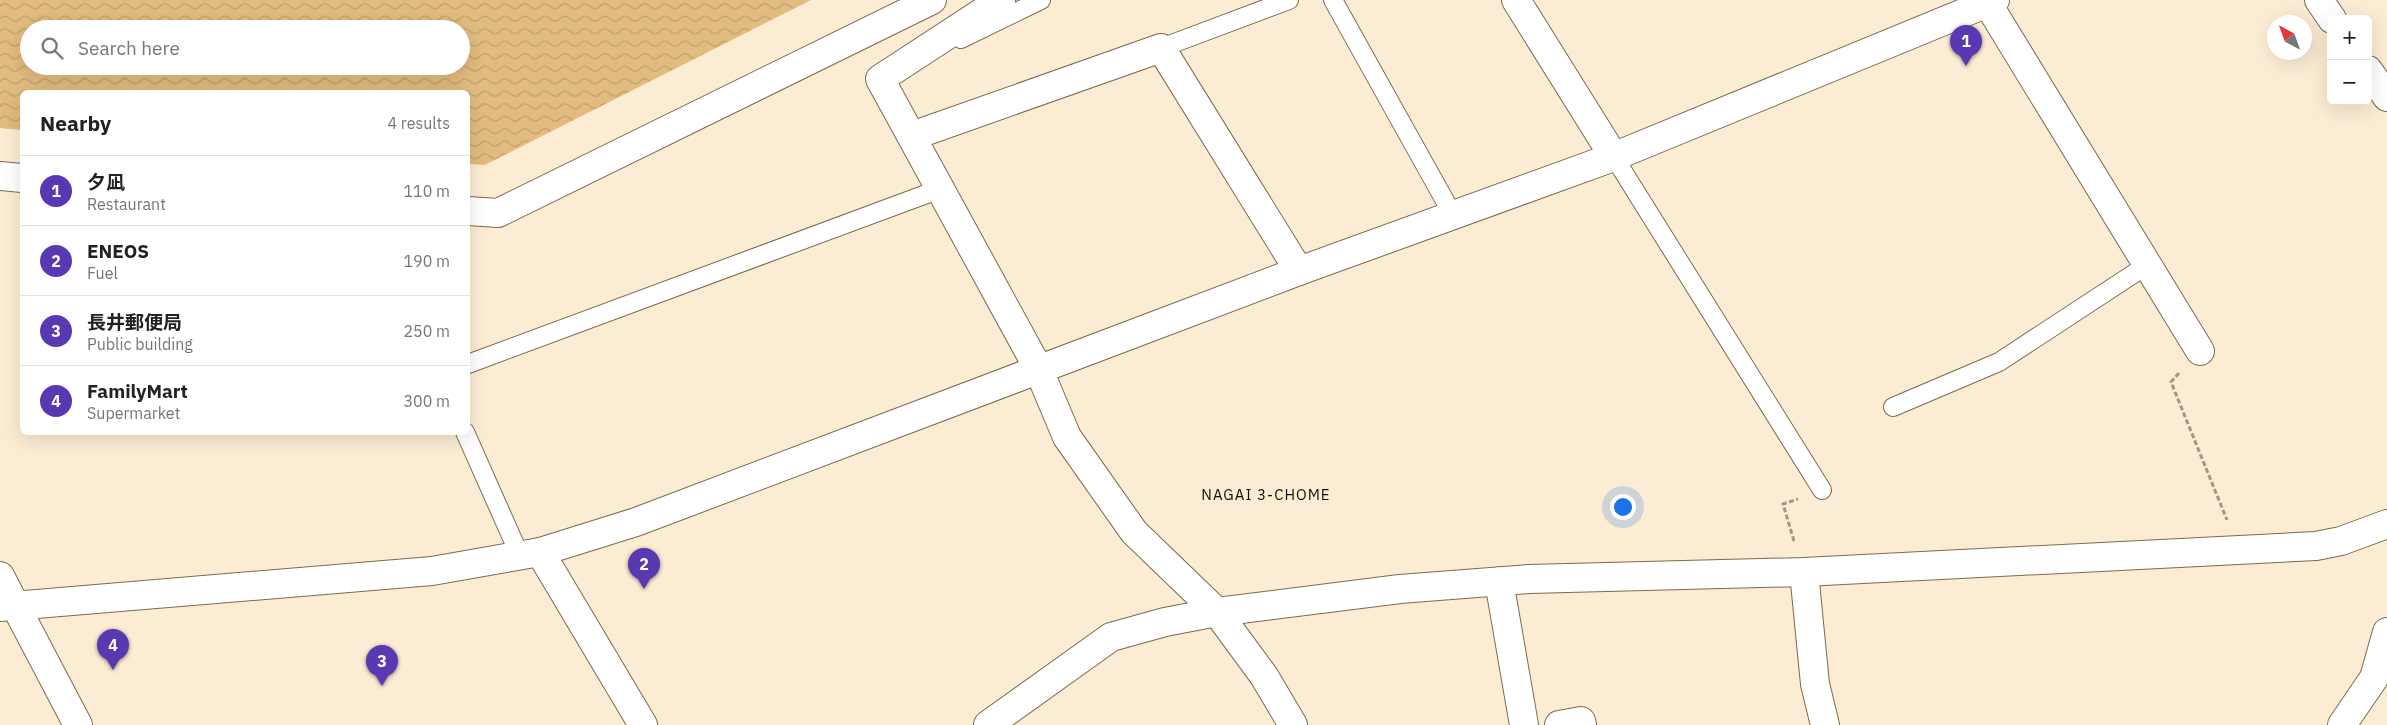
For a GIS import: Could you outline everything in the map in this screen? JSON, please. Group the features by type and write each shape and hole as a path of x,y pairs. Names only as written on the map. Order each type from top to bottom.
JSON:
{"street":[{"path":"470,211 498,213 932,0"},
{"path":"1001,0 880,78 1038,368 1067,437 1134,532 1217,612 1264,676 1293,725"},
{"path":"1516,0 1614,157"},
{"path":"2319,0 2329,15"},
{"path":"7,606 432,571 530,554 636,522 1038,368 1614,157 1990,1 2200,351"},
{"path":"912,136 1161,48 1299,271"},
{"path":"2372,76 2387,98"},
{"path":"0,176 20,178"},
{"path":"988,725 1111,637 1164,622 1217,612 1400,589 1529,578 1804,572 2316,546 2387,531"},
{"path":"530,554 643,725"},
{"path":"1804,572 1816,684 1824,725"},
{"path":"0,576 7,606 78,725"},
{"path":"1499,582 1524,725"},
{"path":"2342,725 2380,679 2387,632"},
{"path":"1559,725 1581,721 1582,725"}],"lane":[{"path":"880,78 1041,0"},
{"path":"1161,48 1289,0"},
{"path":"1334,0 1454,217"},
{"path":"1614,157 1822,490"},
{"path":"470,363 940,189"},
{"path":"1893,407 1998,362 2147,265"},
{"path":"467,435 530,554"}],"path":[{"path":"2200,351 2171,382 2239,550"},
{"path":"1804,572 1783,504 1822,490"}],"water":[{"path":"0,0 811,0 485,165 470,164 470,90 20,90 20,130 0,128"}],"place":[{"name":"夕凪","path":"1966,66"},
{"name":"ENEOS","path":"644,589"},
{"name":"FamilyMart","path":"113,670"},
{"name":"長井郵便局","path":"382,686"}],"district":[{"name":"NAGAI 3-CHOME","path":"1266,494"}]}
